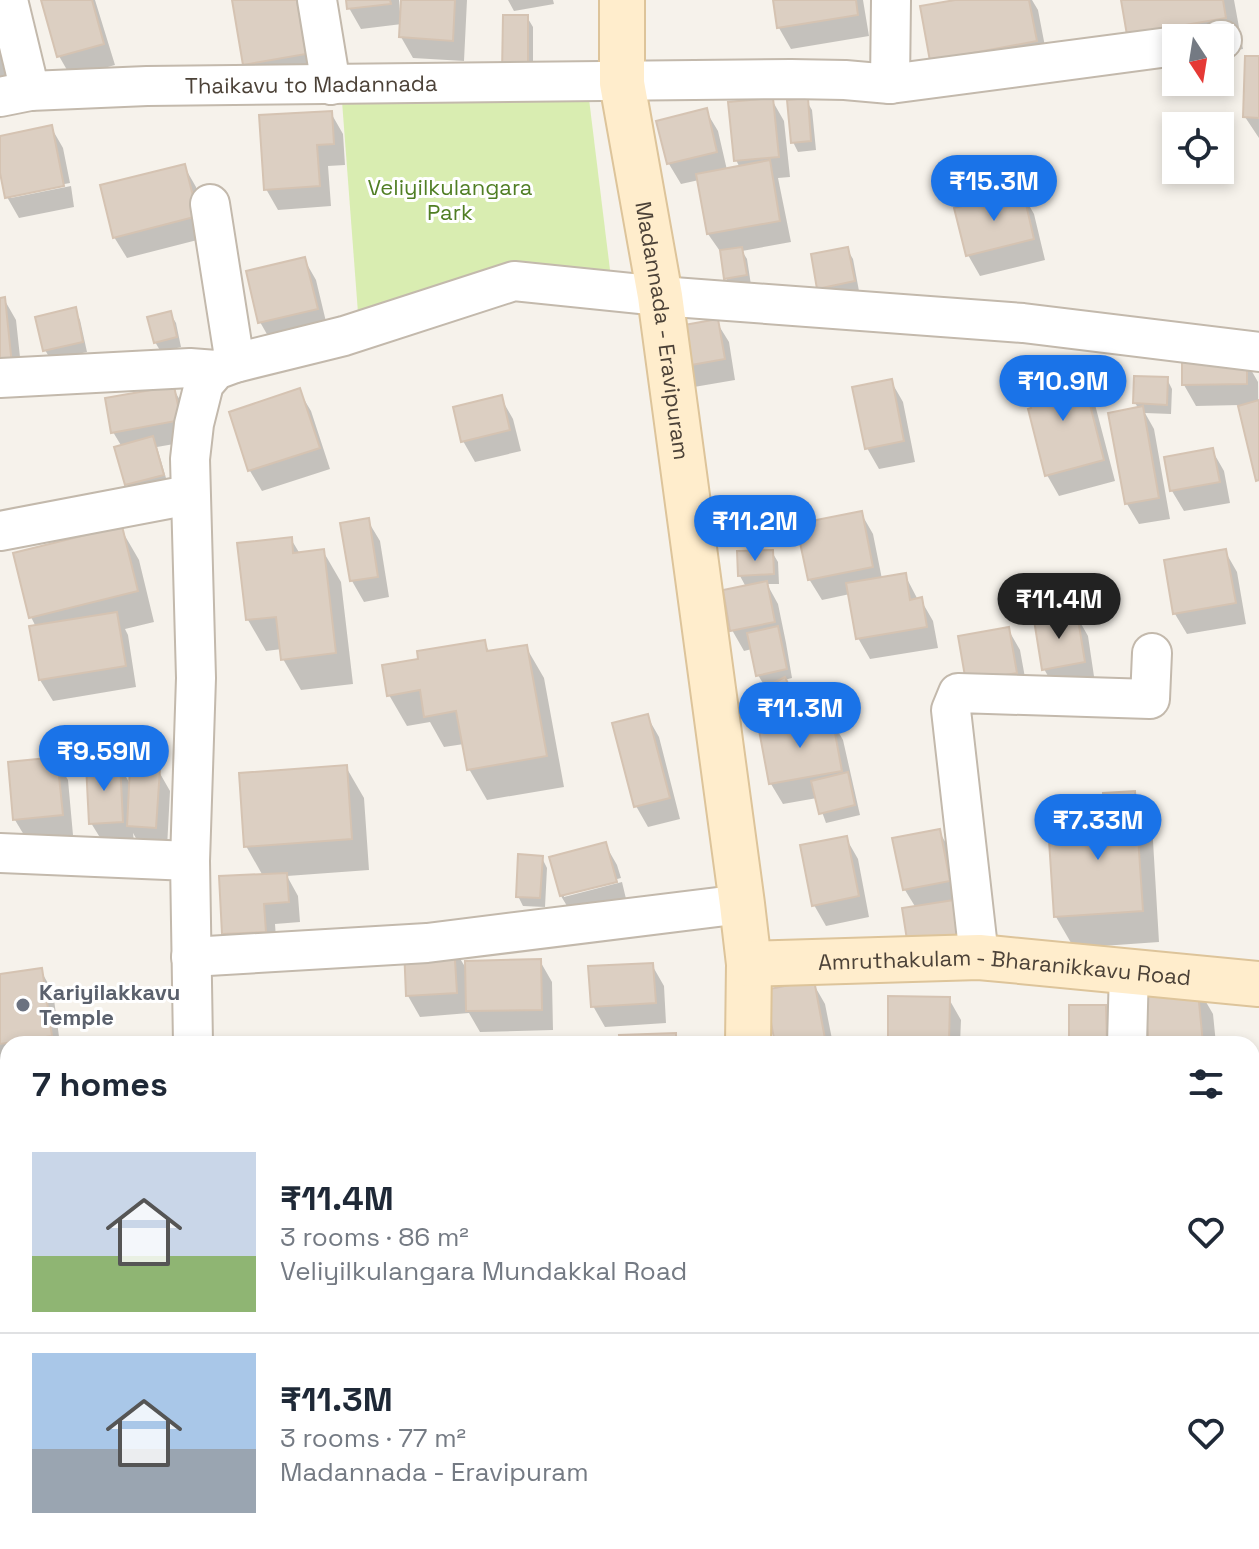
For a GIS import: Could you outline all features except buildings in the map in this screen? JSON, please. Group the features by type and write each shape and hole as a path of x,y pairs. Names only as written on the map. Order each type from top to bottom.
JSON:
{"main road":[{"name":"Madannada - Eravipuram","path":"622,0 622,83 660,296 742,904 749,964 748,1036"},
{"name":"Amruthakulam - Bharanikkavu Road","path":"749,964 979,957 1259,984"}],"street":[{"path":"8,0 15,94"},
{"path":"317,0 331,85"},
{"path":"890,84 891,0"},
{"name":"Thaikavu to Madannada","path":"15,94 147,86 832,79 890,84 1162,48"},
{"path":"210,204 225,366"},
{"path":"0,378 225,366 344,336 514,281 660,296 1023,323 1259,352"},
{"path":"193,1036 190,861 196,678 189,495 194,424 204,384 225,366"},
{"path":"0,531 189,495"},
{"path":"979,957 951,710 958,693 1150,699 1152,653"},
{"path":"0,853 190,861"},
{"path":"191,957 427,943 742,904"},
{"path":"1127,1036 1129,970"}],"green space":[{"name":"Veliyilkulangara Park","path":"589,99 611,278 358,313 342,101"}],"place":[{"name":"Kariyilakkavu Temple","path":"23,1005"}]}
